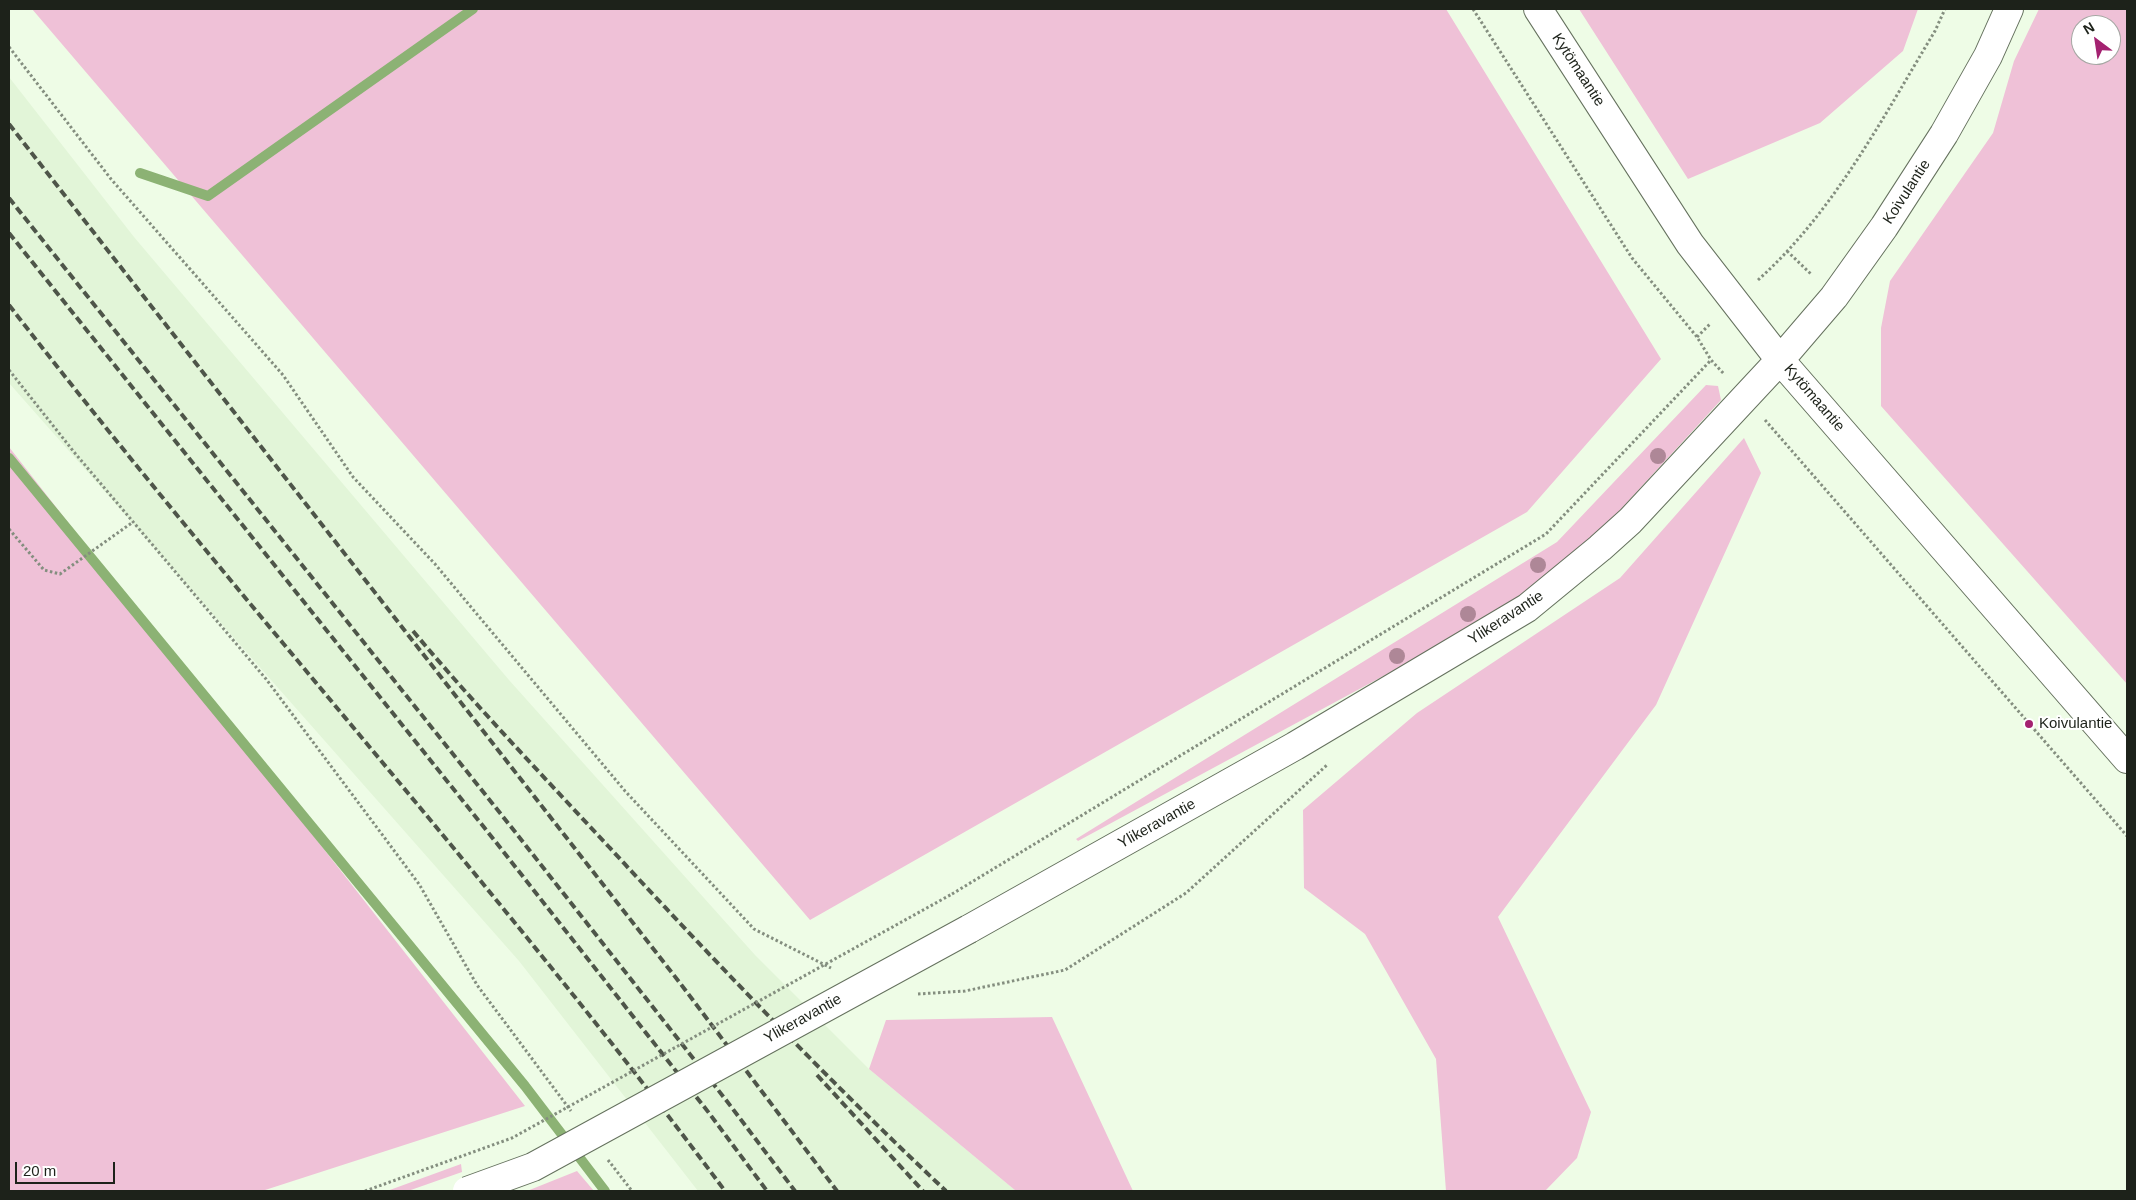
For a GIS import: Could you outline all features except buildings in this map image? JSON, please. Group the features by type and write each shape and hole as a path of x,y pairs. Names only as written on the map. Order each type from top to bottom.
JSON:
{"street":[{"name":"Kytömaantie","path":"1538,9 1690,244 1780,360 2127,759"},
{"name":"Koivulantie","path":"1780,360 1834,296 1884,227 1954,116 1988,56 2009,9"},
{"name":"Ylikeravantie","path":"467,1191 533,1167 969,929 1295,746 1527,608 1630,521 1744,396 1780,360"}],"path":[{"path":"1473,9 1632,258 1697,337 1711,360 2127,836"},
{"path":"1697,337 1733,300 1787,251 1843,181 1935,31 1945,9"},
{"path":"9,47 111,179 283,375 353,477 435,564 625,791 754,929 833,970"},
{"path":"1787,251 1815,278"},
{"path":"365,1191 512,1138 952,894 1546,534 1711,360"},
{"path":"9,370 133,522 266,679 419,884 477,985 572,1112"},
{"path":"9,529 44,570 60,574 133,522"},
{"path":"916,994 965,991 1065,970 1186,893 1330,762"},
{"path":"602,1152 632,1191"}],"shaded area":[{"path":"32,9 1446,9 1661,359 1527,512 810,920"},
{"path":"1579,9 1918,9 1903,51 1820,123 1688,179"},
{"path":"2039,9 2127,9 2127,684 1881,406 1881,328 1890,281 1993,133 2014,61"},
{"path":"9,77 134,237 509,680 755,955 869,1069 1016,1191 698,1191 519,961 9,383"},
{"path":"1706,385 1718,386 1721,400 1587,546 1538,585 1476,626 1078,841 1076,839 1557,542"},
{"path":"1744,438 1761,473 1656,705 1498,917 1591,1112 1577,1158 1545,1191 1446,1191 1436,1059 1365,934 1304,888 1303,810 1417,713 1620,578"},
{"path":"9,447 525,1106 262,1191 9,1191"},
{"path":"1052,1017 1133,1191 1016,1191 869,1069 886,1020"},
{"path":"461,1164 462,1172 408,1191 387,1191"},
{"path":"577,1171 594,1191 527,1191"}],"waterway":[{"path":"140,173 208,196 473,9"},
{"path":"9,458 525,1086 605,1191"}],"railway":[{"path":"9,124 680,983 837,1191"},
{"path":"9,198 512,828 726,1100 795,1191"},
{"path":"9,233 495,841 709,1113 767,1191"},
{"path":"9,305 187,527 550,966 725,1191"},
{"path":"413,631 509,740 733,979 859,1107 946,1191"},
{"path":"817,1075 923,1191"}],"place":[{"name":"Koivulantie","path":"2029,724"}]}
